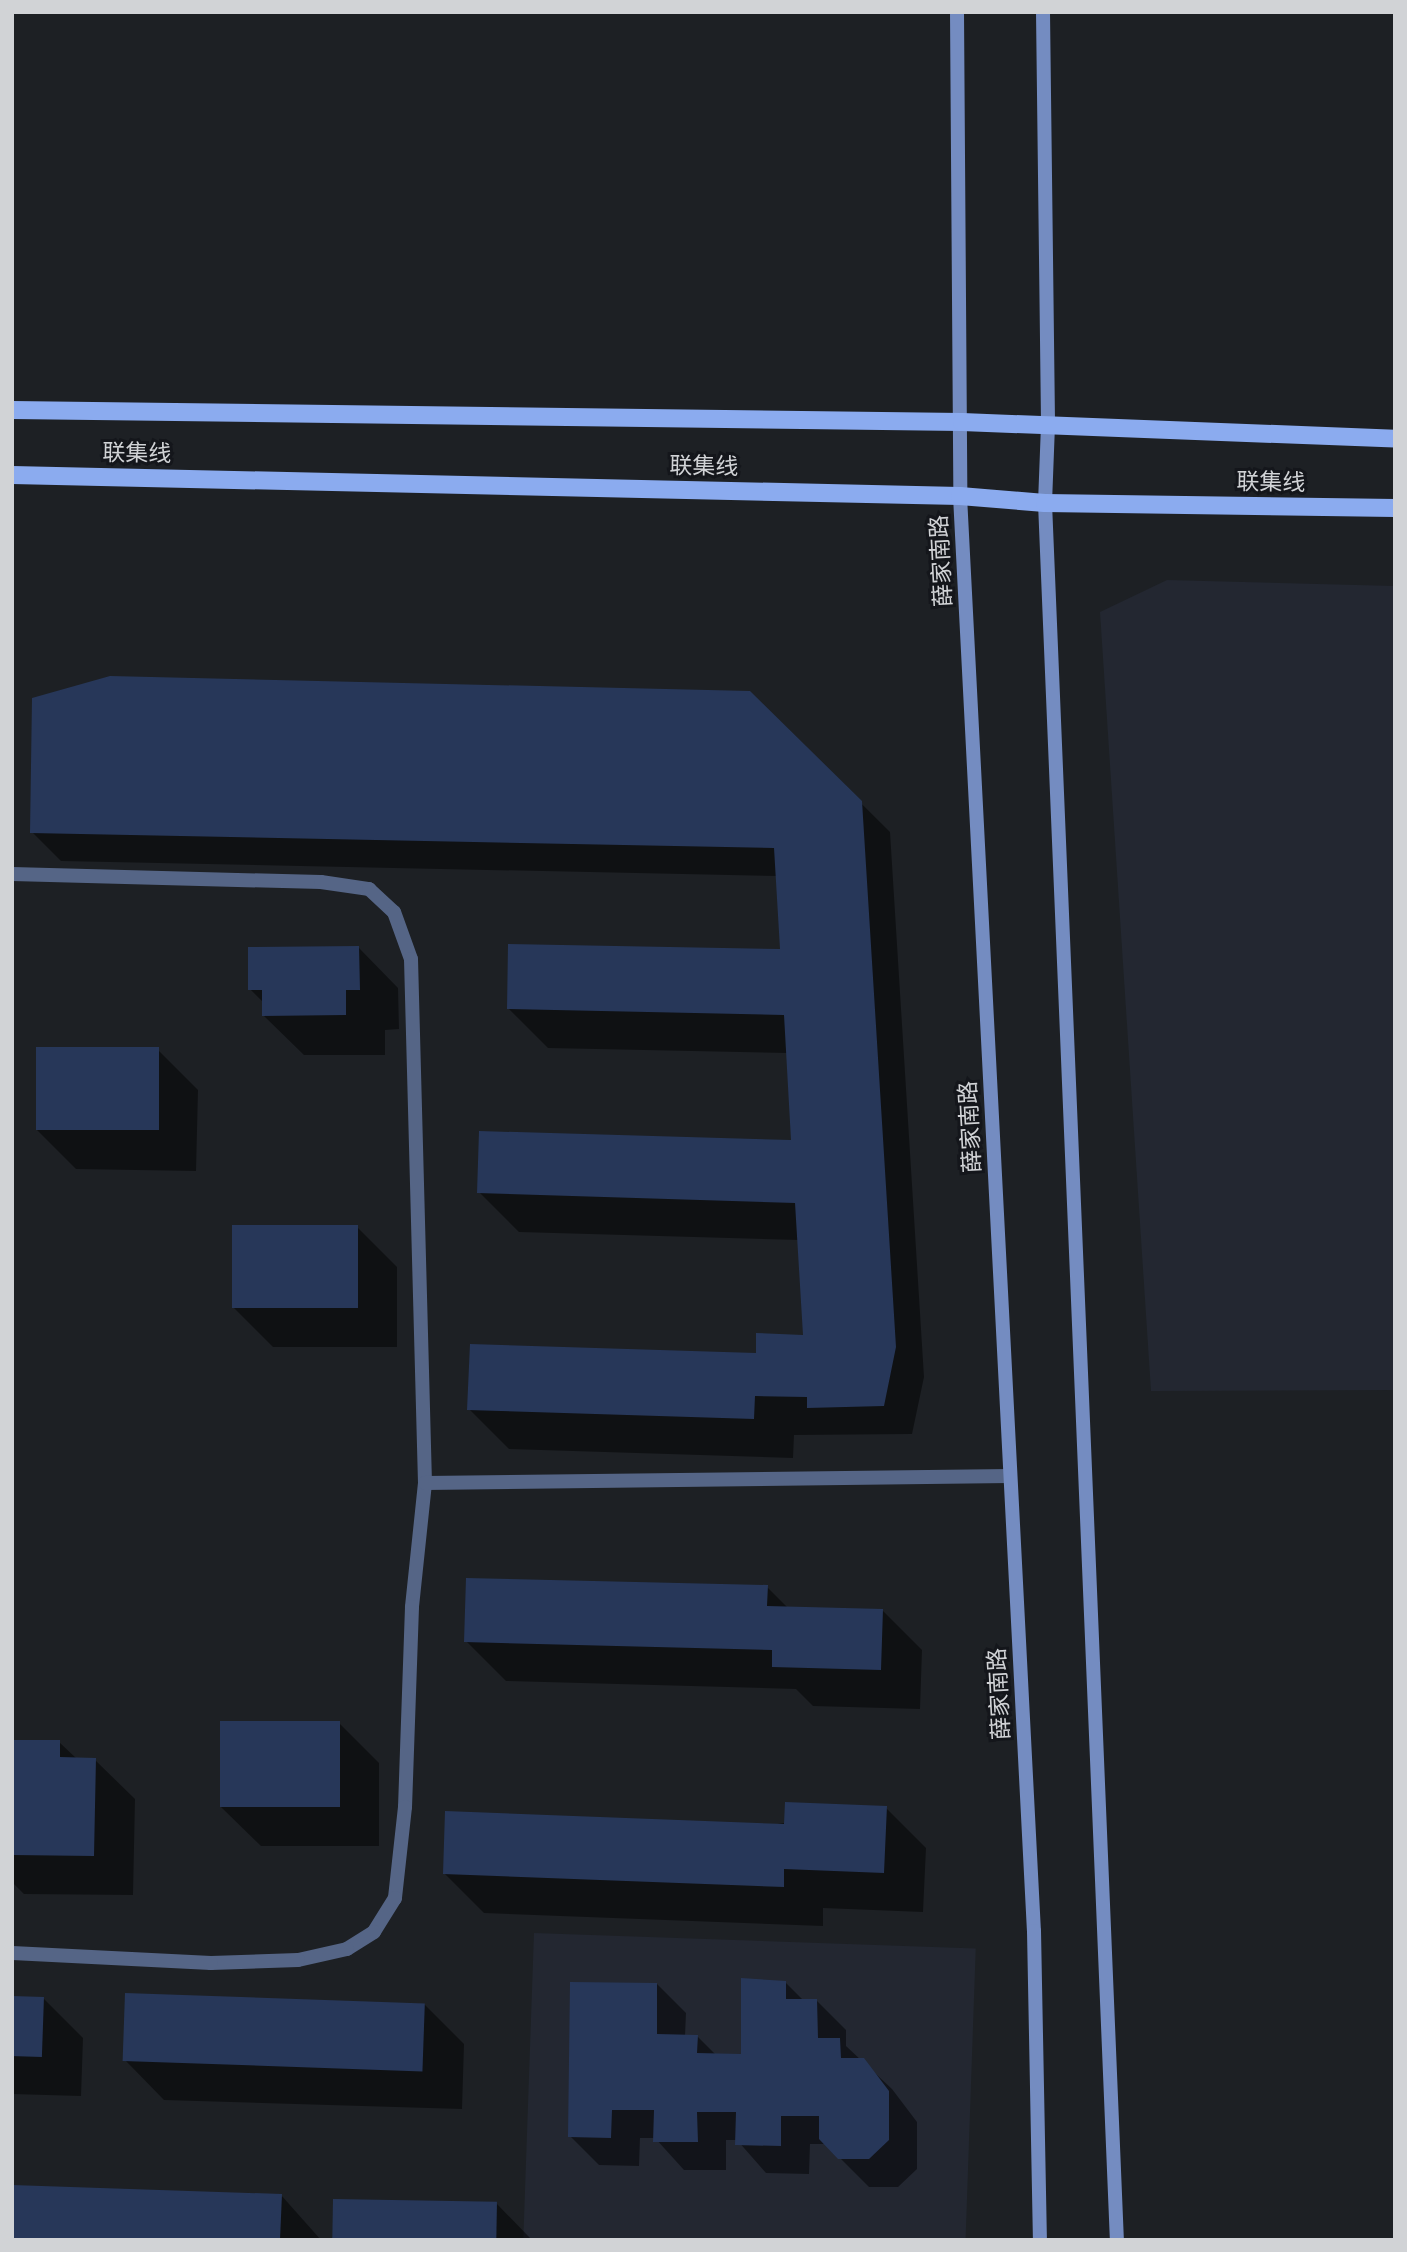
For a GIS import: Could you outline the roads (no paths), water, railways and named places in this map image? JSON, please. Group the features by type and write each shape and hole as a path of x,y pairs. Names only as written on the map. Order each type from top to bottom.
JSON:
{"main road":[{"name":"薛家南路","path":"957,12 962,422 960,496 1034,1931 1040,2240"},
{"path":"1043,12 1048,425 1045,503 1117,2240"},
{"name":"联集线","path":"12,410 962,422 1395,439"},
{"name":"联集线","path":"12,475 960,496 1045,503 1395,508"}],"lane":[{"path":"12,874 321,882 369,889 394,912 411,959 425,1483 412,1607 405,1807 395,1898 374,1932 347,1949 298,1960 211,1963 12,1953"},
{"path":"425,1483 1010,1476"}]}
